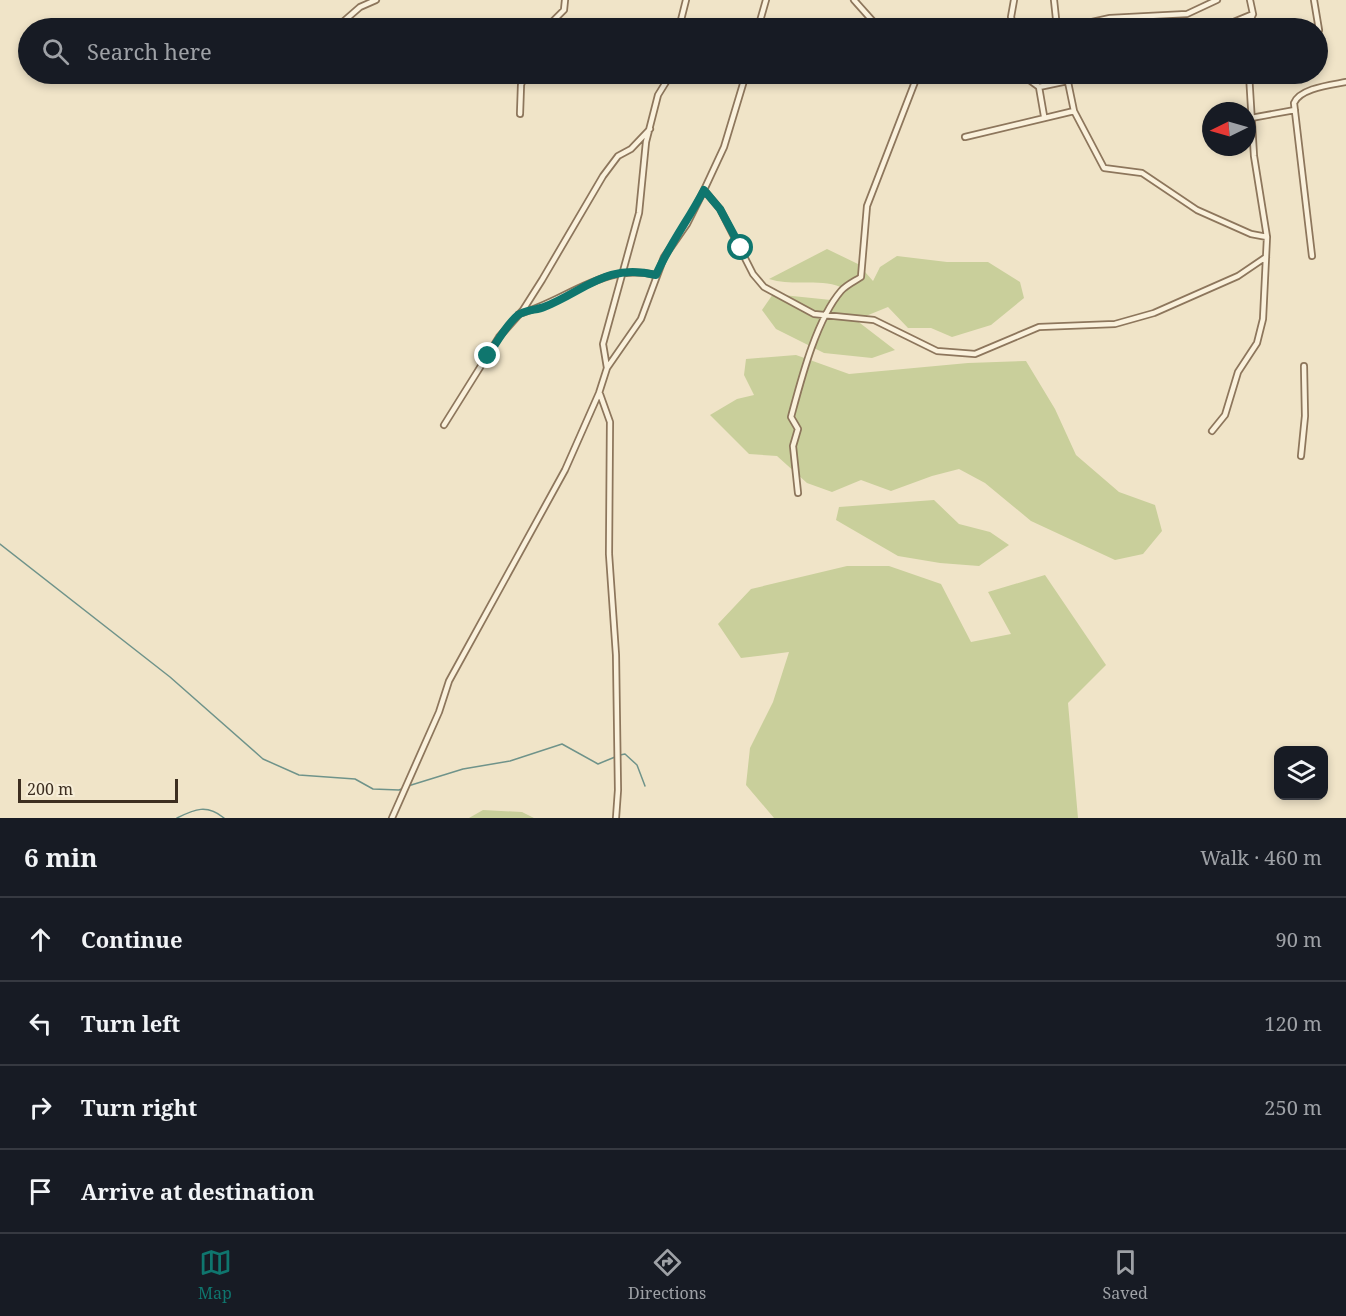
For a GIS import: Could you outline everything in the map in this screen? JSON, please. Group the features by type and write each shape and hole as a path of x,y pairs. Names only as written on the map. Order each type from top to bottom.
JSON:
{"street":[{"path":"347,18 360,7 376,0"},
{"path":"556,18 564,10 566,0"},
{"path":"682,18 686,0"},
{"path":"761,18 766,0"},
{"path":"854,0 870,18"},
{"path":"1011,18 1014,0"},
{"path":"1054,0 1056,18"},
{"path":"1110,18 1187,14 1217,0"},
{"path":"1250,0 1253,14 1251,18"},
{"path":"1314,0 1317,18"},
{"path":"1243,18 1253,14"},
{"path":"1312,256 1294,100 1299,96 1346,82"},
{"path":"520,114 521,84"},
{"path":"607,368 603,344 632,248 650,129 658,95 665,84"},
{"path":"392,818 439,712 449,681 565,470 600,393 607,368 641,319 664,256 687,224 704,190 724,147 743,84"},
{"path":"798,493 793,446 798,429 791,417 803,372 825,317 842,290 861,277 867,206 914,84"},
{"path":"1035,84 1039,87 1044,116"},
{"path":"1039,87 1056,84"},
{"path":"1068,84 1074,111 1104,168 1142,173 1197,210 1251,234 1267,237"},
{"path":"1249,84 1250,102"},
{"path":"1256,117 1295,110"},
{"path":"965,137 1044,116 1074,111"},
{"path":"444,425 500,337 519,314 582,215 603,176 618,156 631,149 650,129"},
{"path":"1212,431 1225,415 1238,372 1257,343 1263,319 1267,237 1254,156"},
{"path":"704,190 720,209 753,274 764,288 814,315 874,320 938,351 975,354 1039,327 1115,324 1154,313 1238,276 1266,257"},
{"path":"519,314 544,307 590,281 623,273 644,272 656,275"},
{"path":"1301,456 1305,416 1304,366"},
{"path":"600,393 610,422 609,548 616,655 618,790 616,818"}],"green space":[{"path":"827,249 858,264 873,281 880,267 897,256 947,262 988,262 1020,282 1024,298 991,325 952,337 931,328 908,328 888,307 856,320 895,350 872,358 824,353 776,329 762,310 773,294 831,300 845,289 836,285 769,279"},
{"path":"796,355 849,374 968,363 1026,361 1055,409 1076,455 1119,492 1155,505 1162,531 1143,554 1115,560 1031,521 985,483 959,469 891,491 861,480 832,492 807,483 777,456 749,454 710,415 737,399 754,395 744,375 746,359"},
{"path":"934,500 959,524 990,532 1009,545 979,566 940,563 898,556 836,520 839,507"},
{"path":"847,566 889,566 941,584 971,642 1011,634 988,592 1045,575 1106,665 1068,703 1078,818 774,818 746,785 750,748 773,702 789,652 741,658 718,624 751,589"},
{"path":"483,810 522,812 534,818 469,818"}],"waterway":[{"path":"0,544 170,677 263,759 299,775 355,779 373,789 399,790 404,788"},
{"path":"408,786 463,769 510,761 562,744 598,764 615,757"},
{"path":"620,755 625,754 637,765 645,786"},
{"path":"177,818 201,809 212,811 224,818"}],"route":[{"path":"488,356 519,314 544,307 590,281 607,276 644,272 656,275 664,256 687,224 704,190 720,209 741,248"}]}
